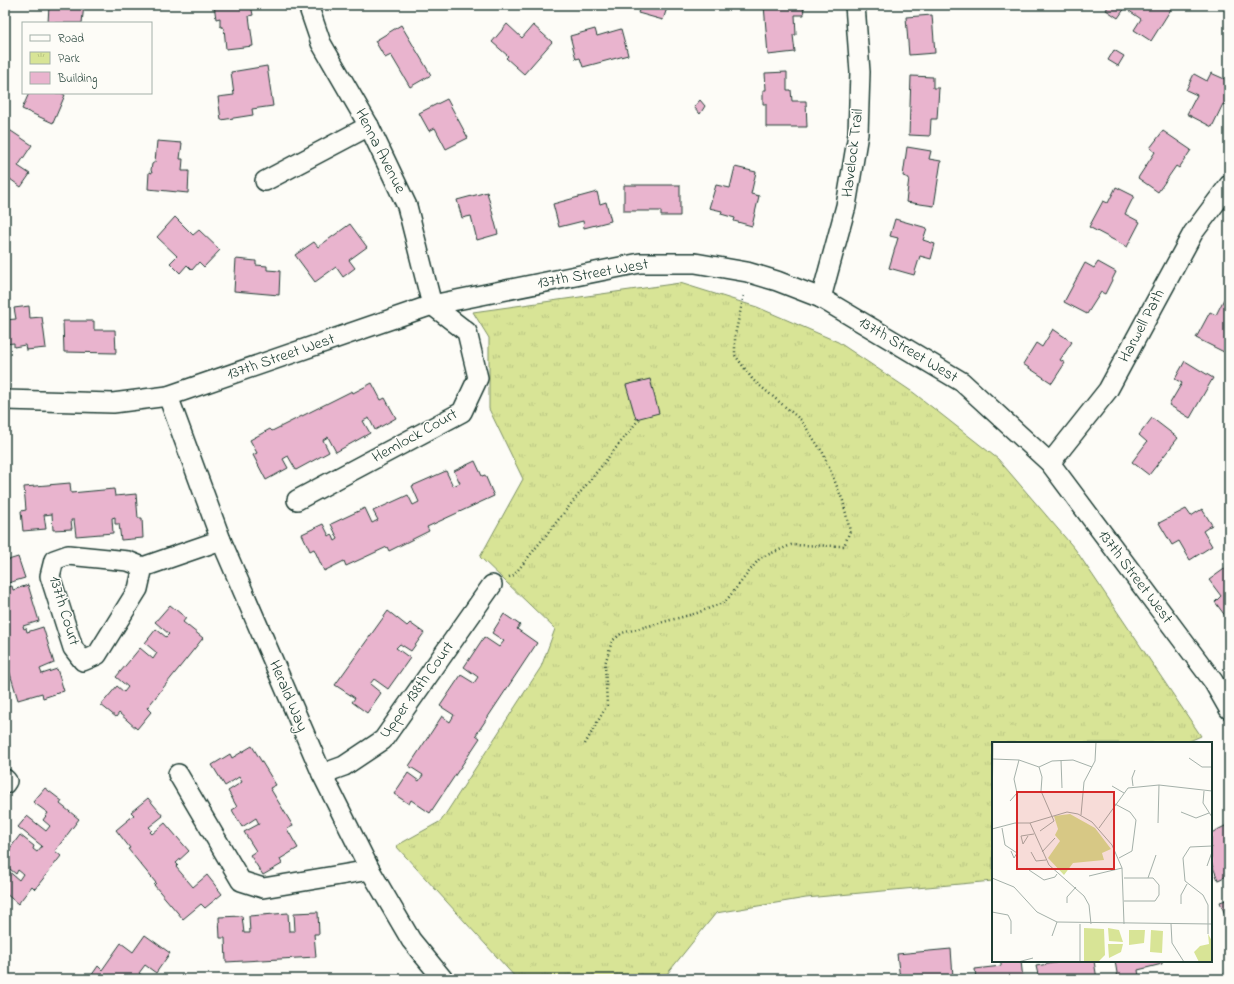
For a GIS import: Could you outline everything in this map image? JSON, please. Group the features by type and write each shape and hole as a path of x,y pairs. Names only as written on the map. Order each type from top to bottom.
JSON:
{"street":[{"name":"Henna Avenue","path":"308,5 321,43 369,126 407,206 432,305"},
{"name":"Havelock Trail","path":"820,298 846,206 858,134 860,72 855,5"},
{"path":"265,181 369,126"},
{"name":"Harwell Path","path":"1050,463 1108,390 1193,233 1229,186"},
{"name":"137th Street West","path":"5,400 113,403 168,396 432,305 640,263 695,263 747,272 777,281 820,298 962,382 1050,463 1212,681 1229,710"},
{"name":"Hemlock Court","path":"297,500 462,412 478,378 467,332 432,305"},
{"name":"Herald Way","path":"168,396 221,540 322,774 370,870 411,940 442,979"},
{"path":"143,567 221,540"},
{"name":"137th Court","path":"68,555 128,561 143,567 138,589 97,655 83,661 73,648 50,576 54,560 68,555"},
{"name":"Upper 138th Court","path":"322,774 344,766 383,740 492,585"},
{"path":"178,774 241,881 263,888 370,870"},
{"path":"5,779 7,781 5,784"}],"path":[{"path":"585,744 607,705 605,664 612,641 622,633 697,613 725,602 760,558 791,545 844,546 850,531 843,501 823,453 801,420 754,380 735,355 735,335 744,295"},
{"path":"492,585 514,575 640,418"}],"green space":[{"path":"680,283 757,307 838,342 914,393 998,459 1075,549 1201,736 1187,742 992,742 992,881 806,898 716,913 663,979 517,979 396,846 441,821 541,667 555,629 480,557 523,479 489,409 489,338 473,312"}],"building":[{"path":"49,5 84,5 82,22 48,22"},
{"path":"214,5 251,5 253,15 249,16 253,46 226,49 224,28 220,26 220,18 216,19"},
{"path":"641,5 668,5 663,20 638,13"},
{"path":"764,5 803,5 804,15 795,15 796,35 793,35 795,52 768,55"},
{"path":"1109,5 1173,6 1151,41 1134,30 1141,19 1125,8 1118,18 1106,10"},
{"path":"932,15 935,53 909,55 906,17"},
{"path":"507,24 522,38 533,25 552,42 524,74 506,58 508,56 492,42"},
{"path":"401,25 431,75 410,87 391,55 385,58 375,41"},
{"path":"595,29 597,36 621,29 628,55 583,67 580,58 576,59 570,36"},
{"path":"1114,50 1124,56 1118,66 1108,60"},
{"path":"267,66 273,106 252,109 253,115 221,120 218,97 234,95 231,72"},
{"path":"787,72 787,90 791,90 792,101 806,101 807,127 766,127 766,104 763,104 763,90 766,90 765,73"},
{"path":"1211,73 1229,81 1229,107 1223,104 1212,127 1187,114 1197,95 1186,90 1194,74 1207,81"},
{"path":"911,76 933,77 933,88 939,88 937,119 931,119 930,136 909,135"},
{"path":"29,94 65,95 53,123 22,109"},
{"path":"447,99 468,138 446,149 435,128 429,131 419,113"},
{"path":"700,100 705,106 700,114 694,107"},
{"path":"5,127 32,145 18,166 30,174 21,187 10,179 5,186"},
{"path":"1163,131 1191,150 1179,168 1176,166 1158,192 1138,178 1155,152 1150,148"},
{"path":"157,141 182,143 180,159 183,159 182,171 189,171 188,193 148,189 149,172 152,173 152,164 155,162"},
{"path":"907,147 931,151 929,159 941,161 934,206 906,202 909,178 903,176"},
{"path":"735,167 756,172 751,194 759,196 752,226 734,221 735,218 721,214 722,211 709,208 716,185 730,188"},
{"path":"624,185 680,185 680,216 661,216 661,211 624,211"},
{"path":"1116,187 1134,196 1125,214 1140,222 1127,247 1089,227 1103,201 1108,203"},
{"path":"487,192 498,234 477,240 471,216 462,218 457,200"},
{"path":"597,192 600,204 606,202 611,221 584,228 583,221 559,227 553,204"},
{"path":"175,217 193,235 199,230 220,250 204,267 199,262 192,270 187,265 180,273 170,263 177,256 157,237"},
{"path":"895,219 927,228 923,240 935,244 931,259 920,256 914,275 889,268 898,238 890,236"},
{"path":"350,224 367,247 349,260 355,268 343,277 336,267 315,282 295,255 314,242 318,247"},
{"path":"236,259 256,261 256,265 267,266 267,270 280,271 279,295 234,291"},
{"path":"1098,262 1116,272 1105,294 1101,292 1087,314 1064,302 1085,263 1094,268"},
{"path":"1224,299 1229,302 1228,354 1196,338 1210,312 1216,315"},
{"path":"29,306 30,318 42,317 46,348 26,350 25,345 14,347 14,343 5,344 5,320 16,319 14,308"},
{"path":"63,321 94,321 94,330 115,330 116,353 64,352"},
{"path":"1053,329 1072,342 1060,360 1065,363 1052,383 1023,364 1036,343 1042,347"},
{"path":"1185,361 1213,378 1190,418 1169,405 1182,383 1175,379"},
{"path":"650,379 659,413 636,419 626,385"},
{"path":"372,383 381,400 385,398 396,418 375,430 369,418 363,421 370,433 336,452 328,437 323,440 329,452 296,470 288,456 283,459 288,468 266,480 253,455 257,453 250,440 270,429 272,431 352,391 353,393"},
{"path":"1152,418 1178,438 1149,475 1132,462 1147,442 1139,435"},
{"path":"475,461 482,476 485,475 494,496 427,527 429,531 389,551 387,547 346,566 344,561 324,571 314,549 310,551 302,534 323,524 329,536 332,534 335,541 338,539 331,524 365,508 372,523 378,520 373,511 408,495 413,505 419,502 412,486 446,471 453,486 460,483 454,471"},
{"path":"70,483 71,493 114,489 115,496 136,494 138,518 142,518 143,538 121,540 119,524 115,524 115,517 112,518 113,533 76,536 74,520 71,520 72,529 53,530 52,514 44,515 46,529 23,531 21,511 26,510 24,487"},
{"path":"1186,509 1191,516 1202,509 1212,525 1203,531 1212,546 1190,560 1179,541 1172,545 1159,523"},
{"path":"18,557 25,578 8,583 9,587 12,586 13,590 28,585 39,621 23,626 24,629 26,628 27,632 43,627 54,663 40,669 42,674 57,669 64,691 43,698 42,693 18,700 5,657 5,561"},
{"path":"1227,567 1229,569 1229,621 1215,602 1221,596 1209,580"},
{"path":"170,605 186,618 183,622 203,638 147,708 151,712 137,729 119,713 116,717 101,705 117,686 124,692 128,687 116,677 140,648 153,659 157,653 145,643 156,629 166,637 169,634 155,622"},
{"path":"388,611 407,626 410,623 424,633 411,651 400,644 396,648 410,658 388,689 374,679 370,684 381,693 367,713 352,702 355,698 335,685"},
{"path":"504,614 520,625 517,629 537,643 476,735 480,738 430,813 411,800 409,804 394,794 408,773 419,781 423,775 409,766 442,716 450,722 454,715 440,706 461,675 474,683 478,677 464,667 484,637 499,647 504,641 492,633"},
{"path":"252,746 276,785 270,788 293,826 287,829 298,848 280,859 282,864 263,875 250,855 256,851 244,832 259,824 256,818 242,827 232,810 237,807 228,791 242,782 239,777 225,786 212,765 230,754 232,758"},
{"path":"45,788 62,801 60,804 79,819 55,851 61,856 35,889 32,886 18,904 5,893 5,873 7,870 19,880 23,874 18,870 16,874 5,865 5,855 20,835 34,846 33,849 37,852 42,846 18,827 27,816 46,831 50,826 43,820 48,813 33,802"},
{"path":"148,798 163,816 149,827 152,830 150,832 152,834 165,823 189,851 176,863 178,865 176,867 193,887 207,875 222,894 205,908 201,904 183,919 154,885 156,883 128,849 130,848 116,830 134,815 131,812"},
{"path":"1229,824 1229,875 1218,880 1212,865 1212,832"},
{"path":"1229,899 1229,935 1225,923 1228,922 1220,902"},
{"path":"318,912 319,934 314,934 316,957 226,962 225,938 220,938 219,917 242,916 244,933 250,933 249,916 288,913 289,931 295,931 294,913"},
{"path":"145,935 170,953 156,973 145,965 139,973 147,979 89,979 98,966 102,970 121,943 133,952"},
{"path":"951,949 953,977 900,979 897,954"},
{"path":"1001,962 1021,962 1023,979 976,979 975,969 1001,966"},
{"path":"1060,962 1094,962 1097,979 1039,979 1036,966"},
{"path":"1115,962 1162,962 1162,964 1138,970 1139,976 1118,979"}]}
